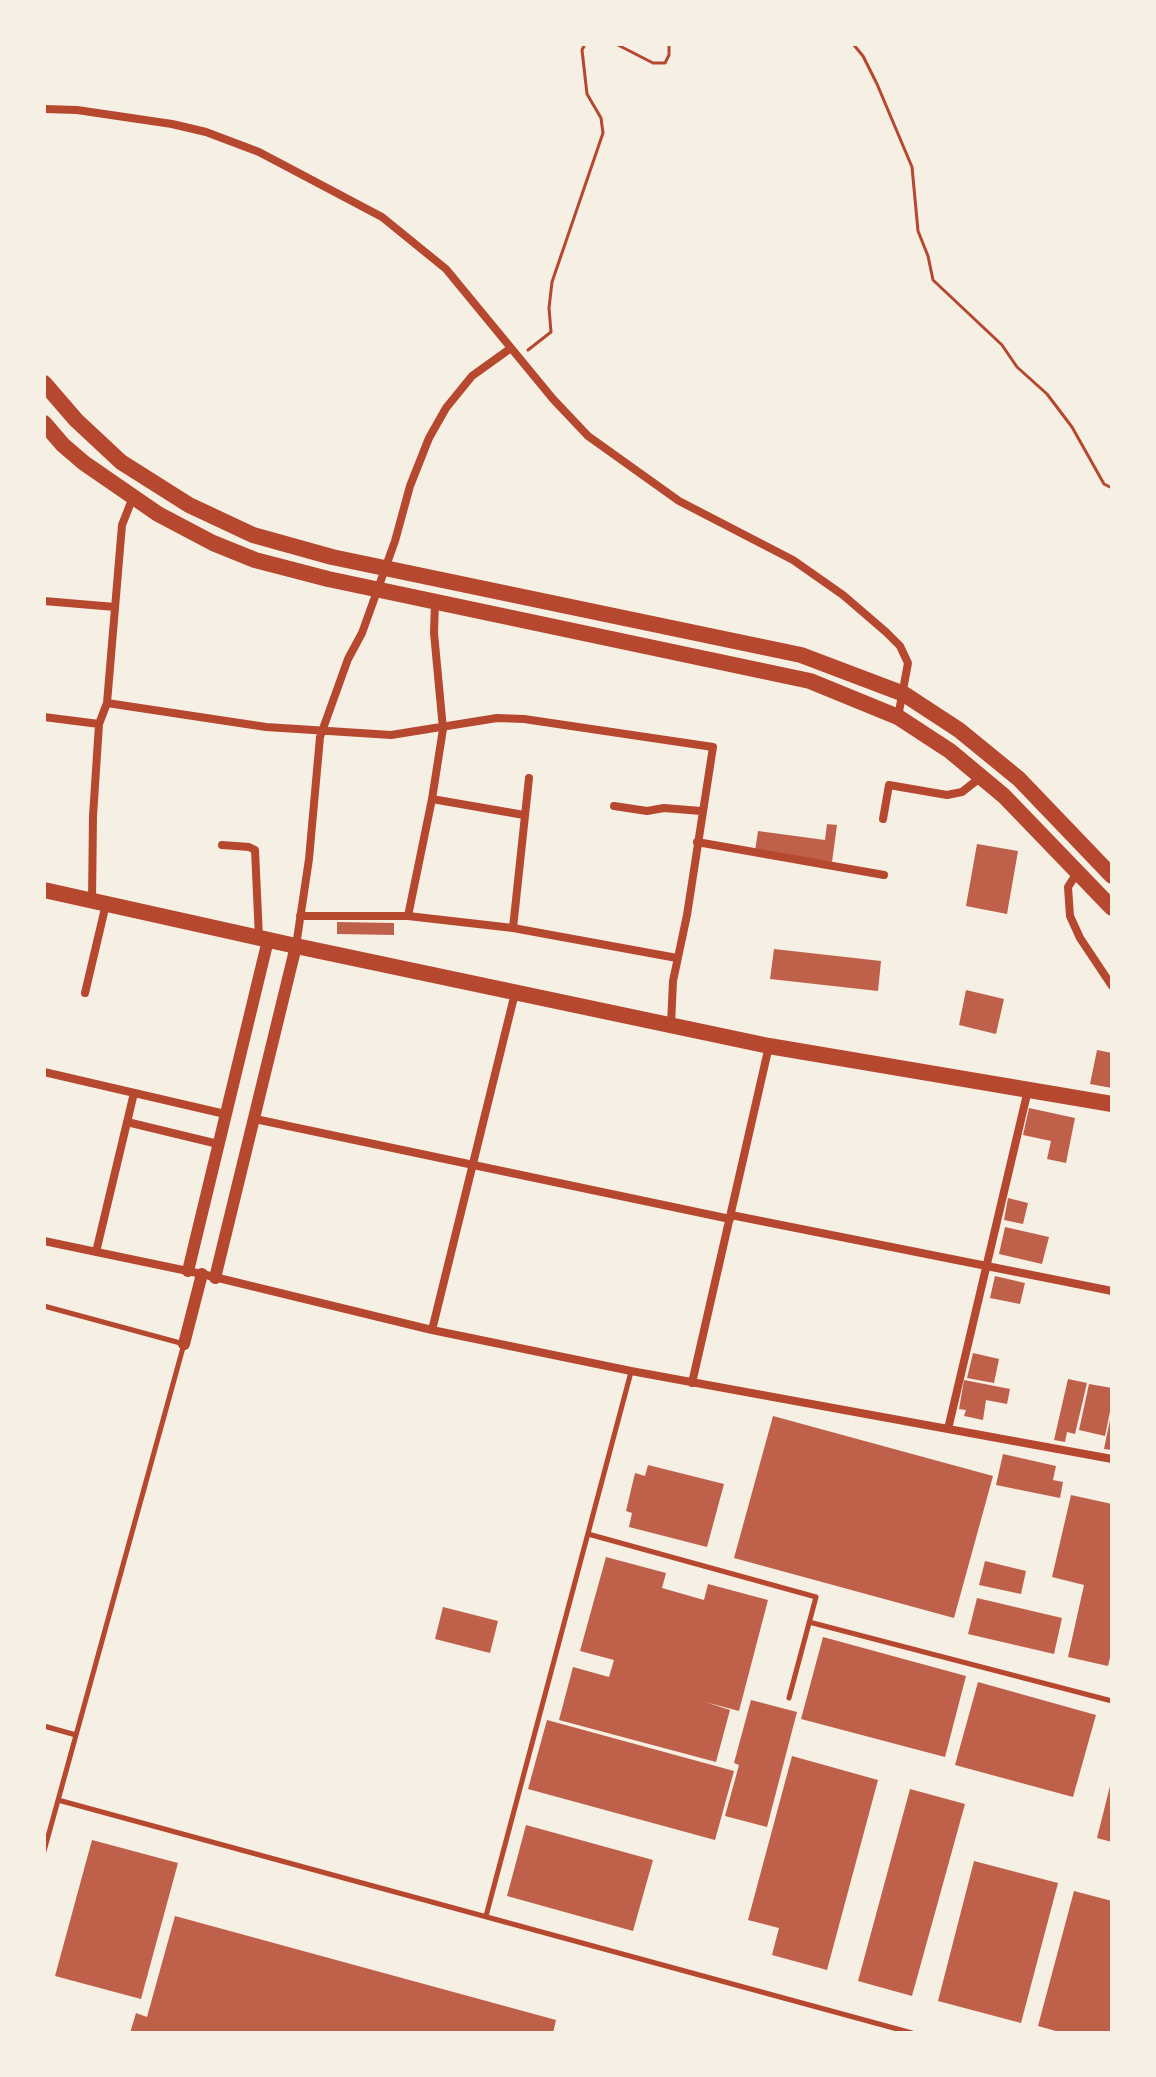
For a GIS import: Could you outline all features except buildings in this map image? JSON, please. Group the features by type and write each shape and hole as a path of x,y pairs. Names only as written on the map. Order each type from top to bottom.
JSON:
{"main road":[{"path":"44,383 76,420 121,462 189,505 253,535 332,557 801,655 904,694 959,730 1019,779 1112,876"},
{"path":"44,423 63,445 133,497 213,543 255,560 376,589 810,681 898,717 950,751 1004,796 1112,908"},
{"path":"44,890 769,1046 1112,1104"}],"street":[{"path":"44,109 77,110 183,126 259,152 382,217 446,269 553,399 588,436 679,501 793,560 843,595 886,632 900,646 908,663 898,717"},
{"path":"215,1278 296,946 309,859 316,764 323,730 348,659 362,633 429,438 472,376 511,348"},
{"path":"85,993 99,902 93,816 99,724 107,703 122,525 133,497"},
{"path":"44,601 115,607"},
{"path":"408,916 443,729 434,633 435,601"},
{"path":"107,703 266,727 391,735 497,718 524,719 713,747 687,915 677,958 671,1025"},
{"path":"44,717 99,724"},
{"path":"883,819 889,785 947,795 962,792 981,777"},
{"path":"513,928 529,778"},
{"path":"432,799 524,815"},
{"path":"614,806 647,811 664,808 701,811"},
{"path":"697,842 884,875"},
{"path":"188,1271 263,939 255,850 222,845"},
{"path":"1078,872 1068,887 1070,916 1080,938 1112,986"},
{"path":"300,916 408,916 513,928 677,958"},
{"path":"432,1330 515,993"},
{"path":"692,1383 769,1046"},
{"path":"44,1072 225,1114"},
{"path":"948,1429 1028,1090"},
{"path":"96,1252 134,1093"},
{"path":"255,1119 473,1166 1112,1291"},
{"path":"127,1122 218,1144"},
{"path":"44,1241 202,1274 432,1330 631,1371 1112,1459"},
{"path":"184,1344 202,1274"}],"lane":[{"path":"44,1306 184,1344 44,1851"},
{"path":"486,1916 631,1371"},
{"path":"588,1534 816,1597 789,1698"},
{"path":"809,1622 1112,1701"},
{"path":"44,1726 76,1735"},
{"path":"58,1800 912,2033"}],"path":[{"path":"519,357 551,332 549,308 552,282 603,133 601,118 587,94 582,50 585,44"},
{"path":"616,44 653,63 665,63 669,44"},
{"path":"853,44 863,56 877,84 912,167 918,231 933,280 1002,345 1017,367 1047,394 1072,427 1104,484 1112,488"}]}
